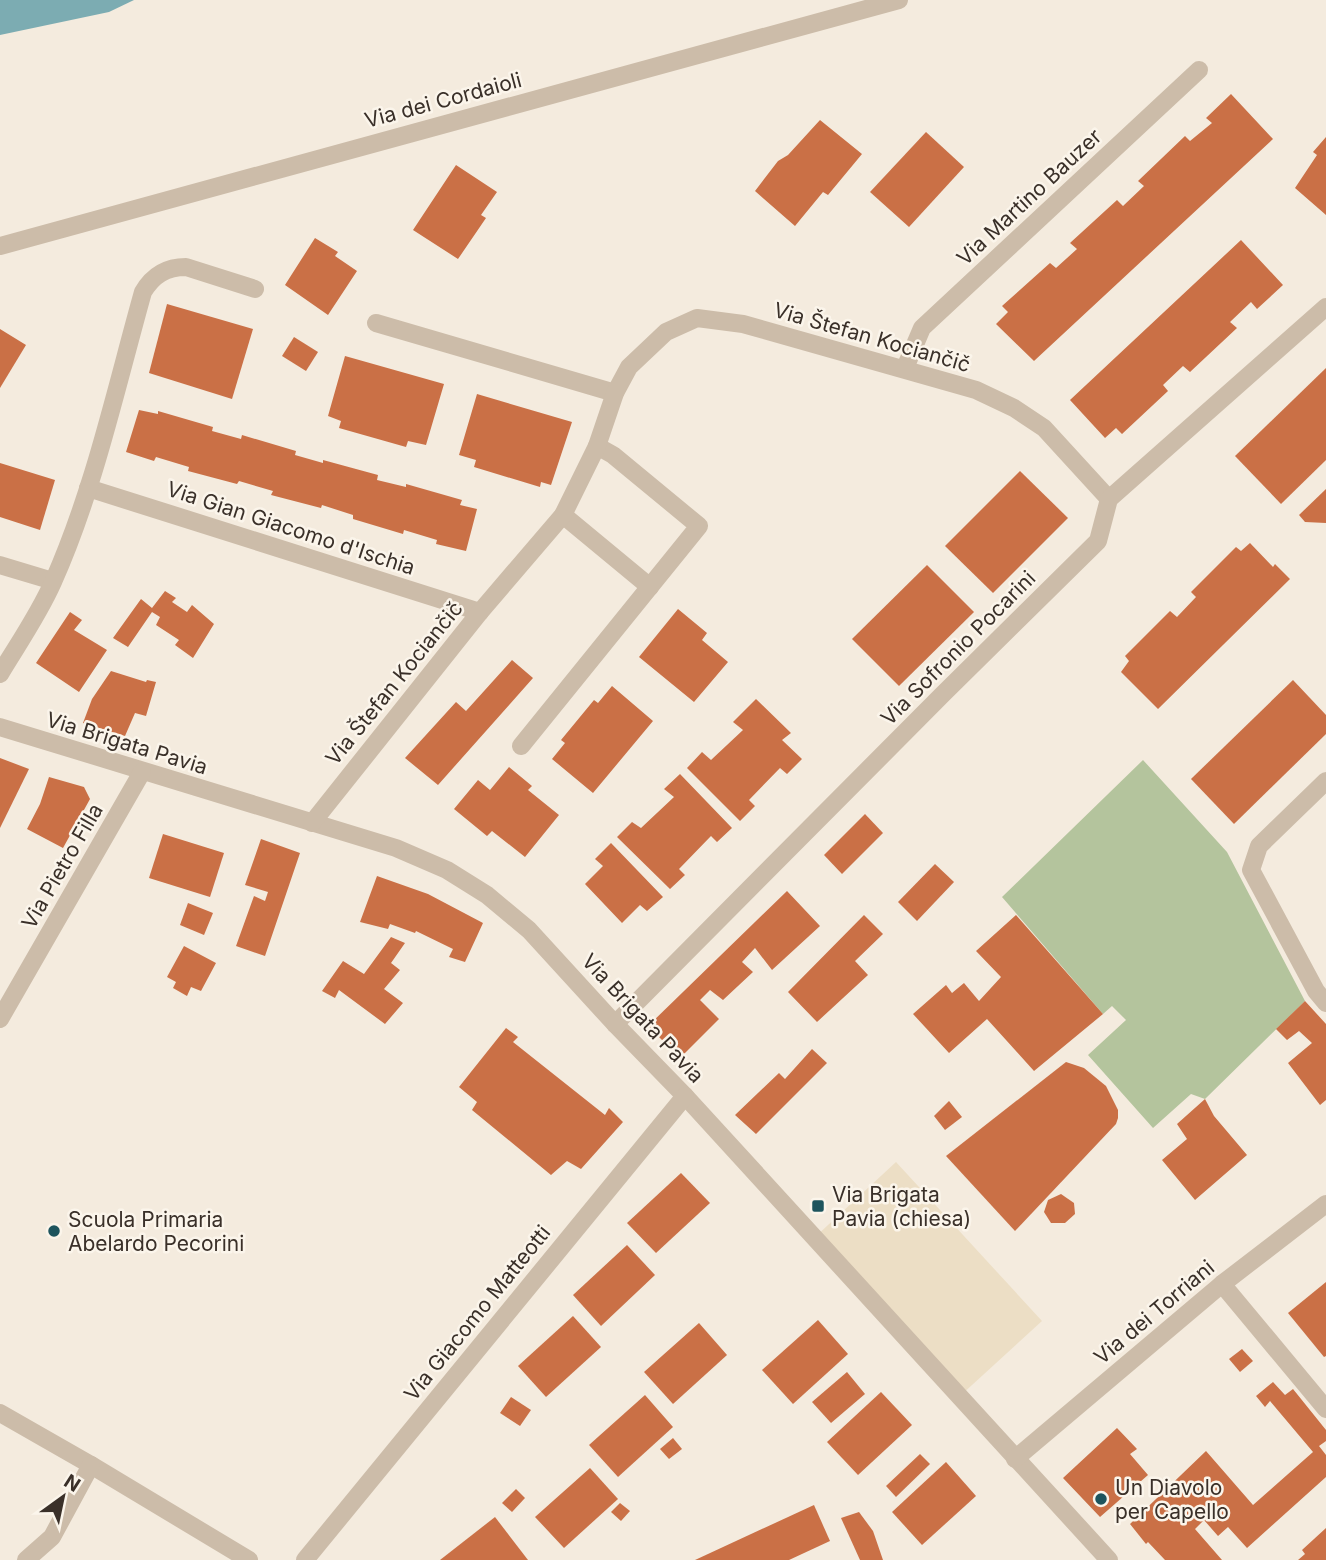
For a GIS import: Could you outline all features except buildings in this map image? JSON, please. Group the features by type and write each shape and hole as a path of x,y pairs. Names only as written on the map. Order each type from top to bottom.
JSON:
{"street":[{"name":"Via dei Cordaioli","path":"0,246 899,0"},
{"name":"Via Martino Bauzer","path":"905,368 922,328 1199,70"},
{"path":"0,674 54,581 88,488 143,292 150,280 174,267 186,267 255,289"},
{"path":"1109,499 1326,307"},
{"name":"Via Štefan Kociančič","path":"312,823 480,612 564,514 597,446 615,393 629,367 666,332 697,317 743,324 976,390 1014,408 1044,428 1109,499"},
{"path":"376,323 615,393"},
{"path":"522,746 699,526 613,455 597,446"},
{"name":"Via Gian Giacomo d'Ischia","path":"88,488 480,612"},
{"name":"Via Sofronio Pocarini","path":"615,1024 1098,541 1109,499"},
{"path":"564,514 650,587"},
{"path":"0,565 54,581"},
{"name":"Via Brigata Pavia","path":"0,727 396,848 447,870 487,895 529,930 685,1096 1109,1560"},
{"name":"Via Pietro Filla","path":"0,1019 142,772"},
{"path":"1326,780 1259,846 1251,870 1315,991 1326,1003"},
{"name":"Via Giacomo Matteotti","path":"305,1560 685,1096"},
{"name":"Via dei Torriani","path":"1015,1459 1222,1284 1326,1205"},
{"path":"1222,1284 1326,1409"},
{"path":"0,1413 249,1560"},
{"path":"26,1560 52,1537 91,1465"}],"green space":[{"path":"1143,760 1227,852 1305,1001 1205,1099 1191,1094 1153,1128 1088,1055 1126,1020 1112,1006 1103,1014 1002,897"}],"shaded area":[{"path":"896,1162 1042,1321 960,1396 814,1238"}],"water":[{"path":"0,0 134,0 109,12 0,35"}],"place":[{"name":"Via Brigata Pavia (chiesa)","path":"818,1206"},
{"name":"Scuola Primaria Abelardo Pecorini","path":"54,1231"},
{"name":"Un Diavolo per Capello","path":"1101,1499"}]}
